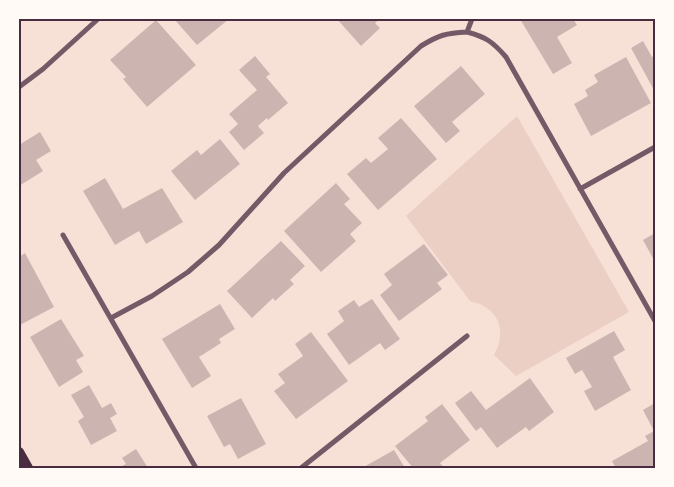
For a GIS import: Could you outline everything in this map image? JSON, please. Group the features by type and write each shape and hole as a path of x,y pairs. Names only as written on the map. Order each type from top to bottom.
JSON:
{"main road":[{"path":"19,452 28,468"}],"street":[{"path":"19,87 43,69 98,19"},
{"path":"468,32 472,19"},
{"path":"111,318 152,296 188,272 219,245 284,173 421,46 433,38 447,33 468,32 483,36 506,57 655,321"},
{"path":"580,189 655,147"},
{"path":"63,235 196,468"},
{"path":"300,468 467,336"}],"shaded area":[{"path":"517,116 629,312 516,376 494,355 498,346 500,329 494,314 488,308 470,301 406,216"}],"building":[{"path":"174,19 229,19 197,45"},
{"path":"337,19 380,19 375,23 380,28 361,46"},
{"path":"520,19 573,19 577,25 557,37 572,63 553,74"},
{"path":"156,20 196,65 147,107 123,79 126,77 110,60"},
{"path":"643,41 652,57 655,55 655,92 631,48"},
{"path":"255,56 270,74 266,77 288,103 258,126 264,133 244,150 229,132 238,124 229,114 257,90 239,70"},
{"path":"626,57 651,103 591,136 574,104 588,96 585,90 598,82 594,75"},
{"path":"461,66 485,94 452,122 460,131 446,143 414,106"},
{"path":"401,118 437,159 378,210 347,174 366,158 371,163 388,149 378,138"},
{"path":"40,132 51,151 36,160 43,171 19,186 19,145"},
{"path":"220,139 240,164 195,200 171,171 197,150 201,155"},
{"path":"105,178 123,209 162,188 183,222 146,244 139,231 115,245 83,191"},
{"path":"336,183 350,199 344,204 362,223 350,234 356,241 321,272 284,231"},
{"path":"655,233 655,262 643,240"},
{"path":"281,241 305,266 290,280 294,284 275,301 273,298 252,318 227,291"},
{"path":"424,244 448,275 437,283 442,289 399,321 380,295 392,285 384,274"},
{"path":"25,253 54,307 20,325 19,257"},
{"path":"372,299 400,339 385,350 380,343 349,365 327,334 344,321 338,311 354,300 359,307"},
{"path":"220,304 235,329 219,339 221,343 199,357 211,376 192,388 162,339"},
{"path":"61,319 84,356 76,360 83,372 59,387 30,337"},
{"path":"614,331 625,350 613,357 631,390 595,411 584,391 592,387 582,370 575,374 566,358"},
{"path":"311,332 348,381 296,419 274,391 285,383 278,374 303,356 295,344"},
{"path":"530,378 554,412 529,431 526,427 497,448 481,427 476,431 455,403 471,391 486,410"},
{"path":"89,385 102,408 111,403 117,414 110,418 117,431 91,445 78,421 84,417 71,395"},
{"path":"241,398 266,444 238,459 230,444 224,447 207,416"},
{"path":"655,403 655,468 616,468 612,461 648,441 645,436 654,431 643,410"},
{"path":"442,404 470,440 440,463 444,468 413,468 395,446 428,421 425,417"},
{"path":"136,449 148,468 118,468 126,464 122,458"},
{"path":"394,450 405,468 362,468"}]}
